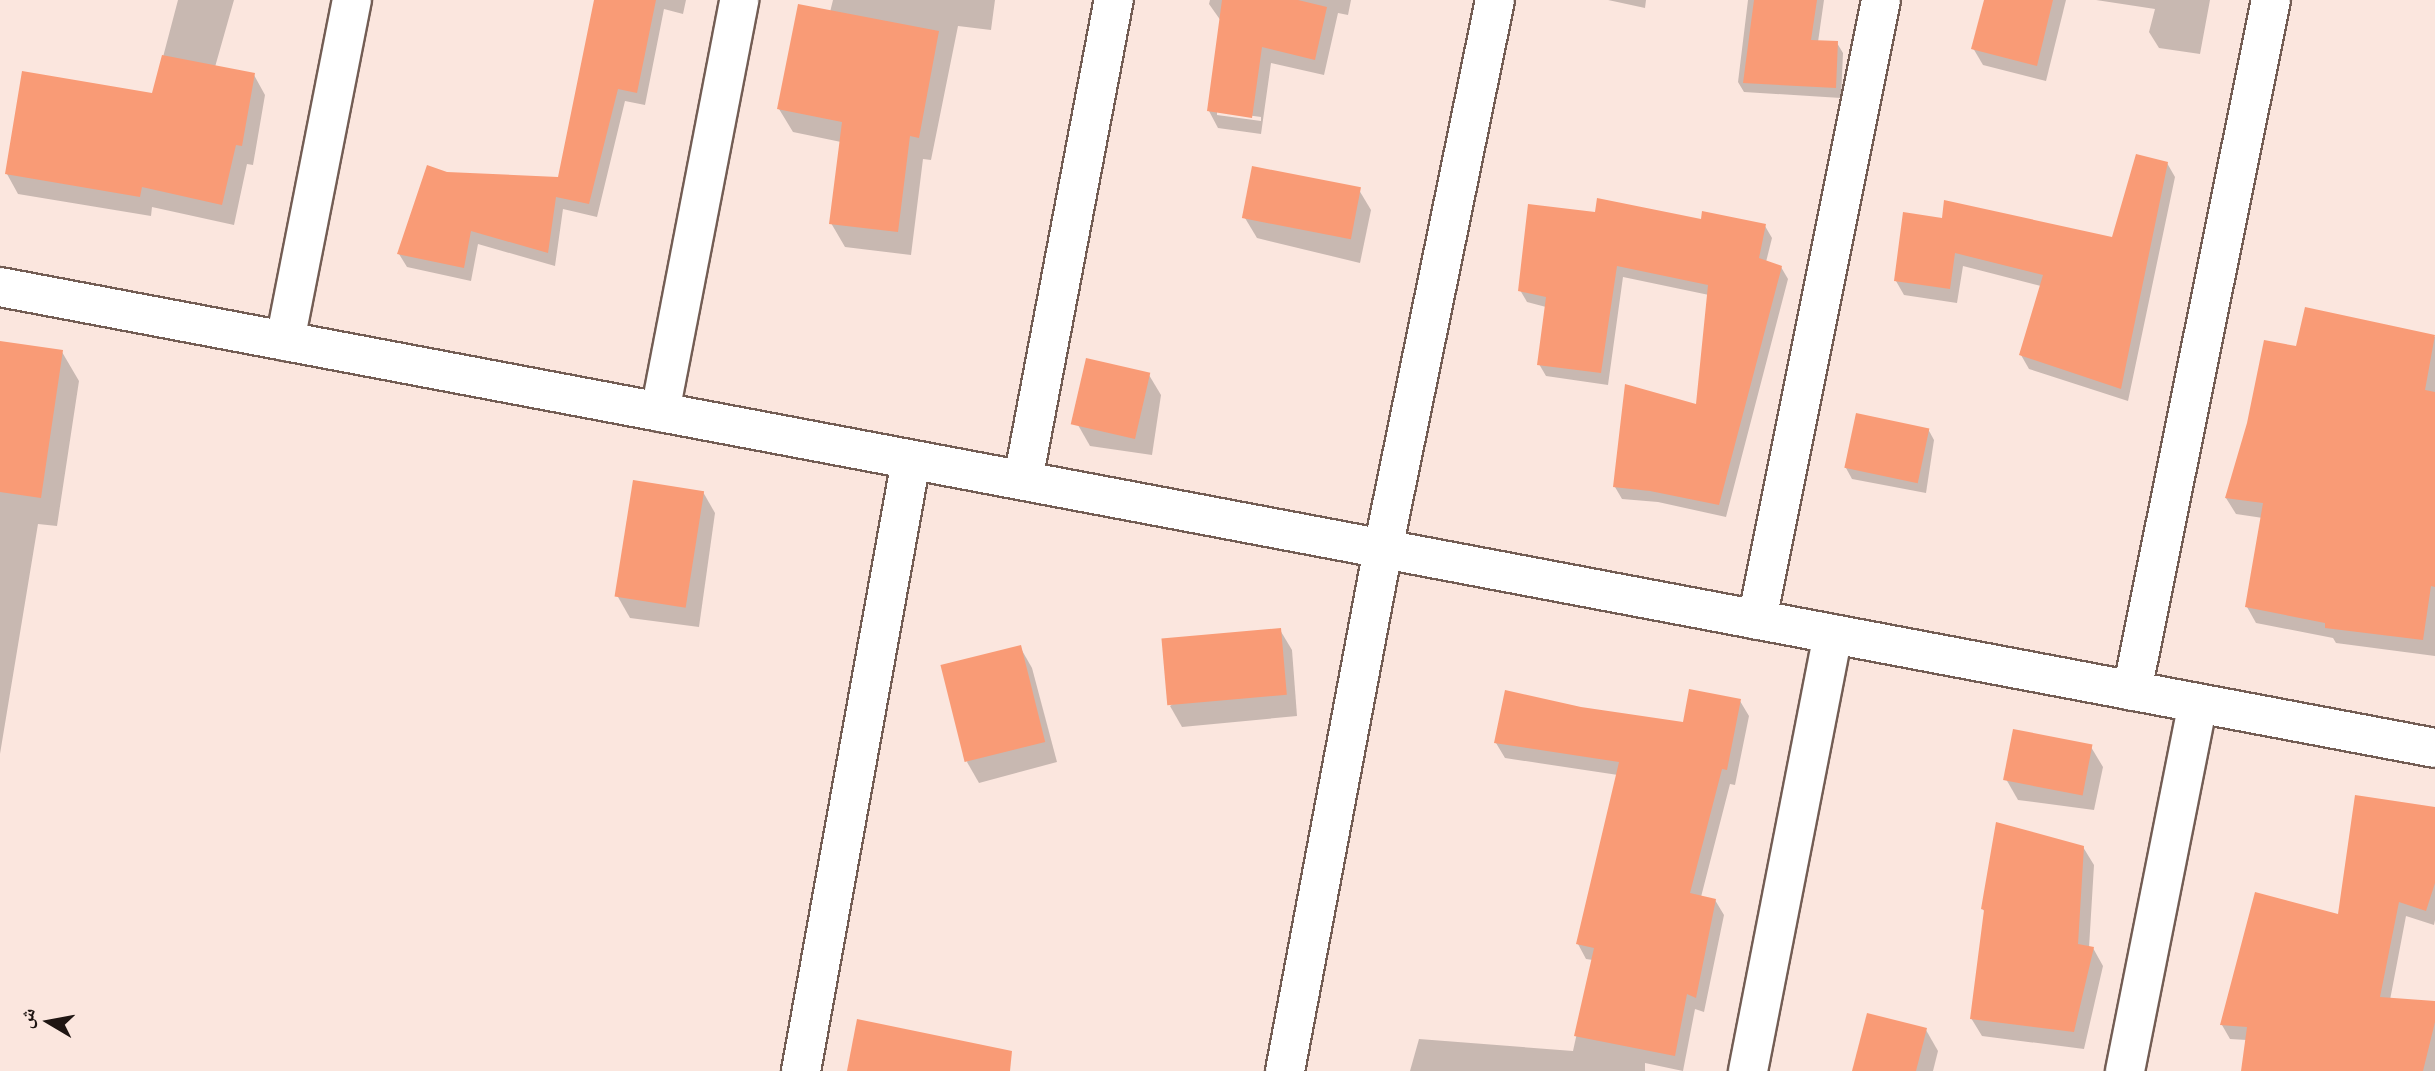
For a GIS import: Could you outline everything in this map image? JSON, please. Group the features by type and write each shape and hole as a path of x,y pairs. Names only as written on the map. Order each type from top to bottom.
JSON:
{"street":[{"path":"285,341 352,0"},
{"path":"660,412 739,0"},
{"path":"1023,480 1114,0"},
{"path":"1285,1071 1383,549 1495,0"},
{"path":"1757,620 1881,0"},
{"path":"2132,691 2271,0"},
{"path":"0,287 2435,748"},
{"path":"801,1071 911,460"},
{"path":"1748,1071 1833,634"},
{"path":"2125,1071 2198,704"}],"building":[{"path":"594,0 656,0 637,93 618,89 589,204 556,197 548,253 471,231 464,268 397,254 427,165 447,172 558,177"},
{"path":"1222,0 1298,0 1327,7 1315,60 1262,47 1252,118 1207,111"},
{"path":"1754,0 1817,0 1811,40 1838,41 1836,88 1743,83"},
{"path":"1984,0 2053,0 2037,66 1971,49"},
{"path":"798,4 939,31 919,138 910,136 898,232 829,224 842,122 777,109"},
{"path":"162,55 255,73 242,146 236,145 222,205 142,187 140,197 5,174 22,71 152,93"},
{"path":"2136,154 2168,162 2121,389 2019,355 2043,275 1955,253 1950,289 1894,281 1903,212 1942,218 1944,200 2112,237"},
{"path":"1252,166 1361,187 1351,239 1242,218"},
{"path":"1597,198 1701,219 1702,211 1766,224 1759,258 1782,266 1719,505 1650,491 1613,487 1625,384 1696,404 1708,285 1617,266 1601,373 1537,365 1546,297 1518,291 1528,204 1595,212"},
{"path":"2305,307 2435,335 2425,390 2435,392 2435,587 2431,586 2423,640 2325,628 2325,623 2245,607 2263,503 2225,498 2247,423 2264,340 2296,346"},
{"path":"0,341 63,350 41,498 0,492"},
{"path":"1086,358 1150,373 1135,439 1071,424"},
{"path":"1856,413 1929,429 1918,483 1844,468"},
{"path":"633,480 704,491 686,608 615,597"},
{"path":"1281,628 1287,695 1167,705 1161,638"},
{"path":"1021,645 1045,742 965,762 940,665"},
{"path":"1689,689 1741,699 1727,770 1722,769 1690,893 1716,899 1696,998 1687,994 1675,1056 1574,1036 1594,948 1576,944 1619,762 1494,743 1505,690 1581,707 1683,722"},
{"path":"2013,729 2093,744 2083,796 2003,780"},
{"path":"2355,795 2435,807 2435,883 2426,911 2399,902 2380,997 2435,1001 2435,1022 2423,1071 2241,1071 2247,1027 2220,1025 2255,892 2338,914"},
{"path":"1996,822 2084,846 2078,944 2094,947 2074,1032 1970,1019 1984,910 1981,909"},
{"path":"1867,1013 1927,1028 1916,1071 1852,1071"},
{"path":"857,1019 1012,1051 1010,1071 847,1071"}]}
